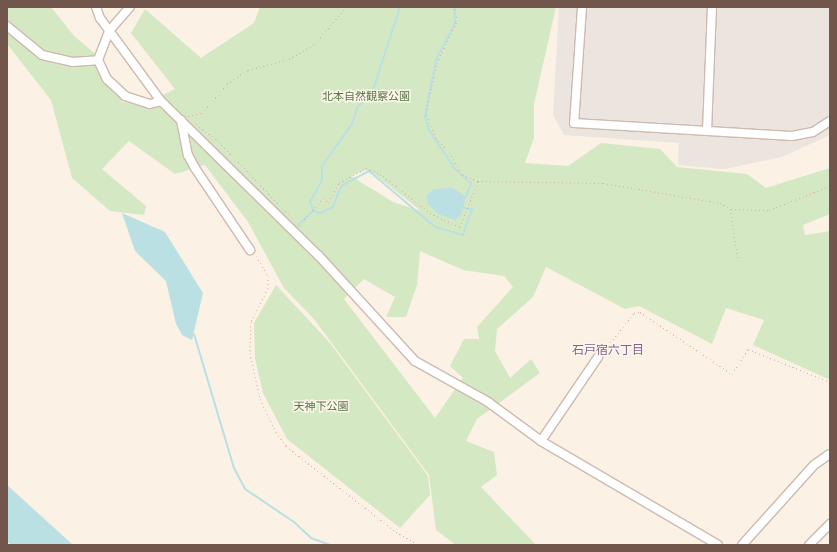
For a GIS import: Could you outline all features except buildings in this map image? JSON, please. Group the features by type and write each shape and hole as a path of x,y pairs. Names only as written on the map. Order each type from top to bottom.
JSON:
{"street":[{"path":"96,7 109,31 161,101 185,120 319,256 415,361 488,402 541,441 718,545"},
{"path":"130,7 109,31 98,60 107,79 125,96 150,104 161,101"},
{"path":"582,7 574,123 800,135 830,121"},
{"path":"707,131 712,7"},
{"path":"7,26 42,55 72,62 98,60"},
{"path":"185,120 195,168 250,250"},
{"path":"541,441 598,357"},
{"path":"742,545 814,465 830,454"},
{"path":"809,545 830,524"}],"path":[{"path":"185,120 183,116 202,113 227,84 248,70 289,59 315,44 346,7"},
{"path":"456,7 457,21 437,63 426,113 436,138 450,153 461,174 478,181 603,183 692,197 730,209 769,210 830,186"},
{"path":"195,123 226,148 298,226 323,198 328,202 339,183 361,168 373,170 430,213 460,227 478,181"},
{"path":"730,209 738,259"},
{"path":"250,250 268,276 268,288 251,322 253,375 276,432 286,446 396,532 419,545"},
{"path":"598,357 634,313 640,312 732,374 748,349 830,382"}],"shaded area":[{"path":"559,7 830,7 830,135 782,157 724,169 678,165 679,143 564,135 553,115"}],"green space":[{"name":"北本自然観察公園","path":"7,7 51,7 74,36 100,58 122,102 144,104 175,89 131,33 145,9 201,58 254,23 260,7 556,7 534,104 534,138 525,163 568,166 601,143 660,149 677,167 747,174 766,188 830,168 830,214 803,225 805,235 830,231 830,380 753,345 764,320 726,308 712,344 639,306 625,309 546,267 533,297 497,329 495,351 510,378 531,359 540,373 477,419 466,441 494,452 497,475 481,487 536,545 456,545 436,530 429,475 314,319 284,288 248,222 205,165 175,174 129,141 102,169 146,206 144,215 110,211 72,178 51,100 7,44","holes":["366,170 372,172 421,211 393,202 351,176","420,251 463,270 504,276 513,287 477,327 479,339 464,339 450,366 463,378 435,418 344,299 364,279 395,297 386,317 406,317 417,285"]},
{"name":"天神下公園","path":"276,285 330,343 428,476 430,495 400,528 287,439 263,393 255,359 254,323"}],"water":[{"path":"453,188 466,197 461,215 455,220 438,214 428,204 426,196 434,189"},
{"path":"122,213 165,232 203,293 192,340 182,335 176,324 166,281 135,251"},
{"path":"7,485 73,545 12,545 7,542"}],"waterway":[{"path":"314,210 310,202 322,180 322,166 352,124 357,108 373,90 400,7"},
{"path":"454,7 455,23 436,60 425,116 429,130 455,169 471,183 466,197"},
{"path":"298,225 313,211 321,213 333,207 341,186 369,171 435,227 463,235 472,209 464,208"},
{"path":"194,334 234,468 245,489 294,522 311,538 330,545"}],"district":[{"name":"石戸宿六丁目","path":"608,351"}]}
